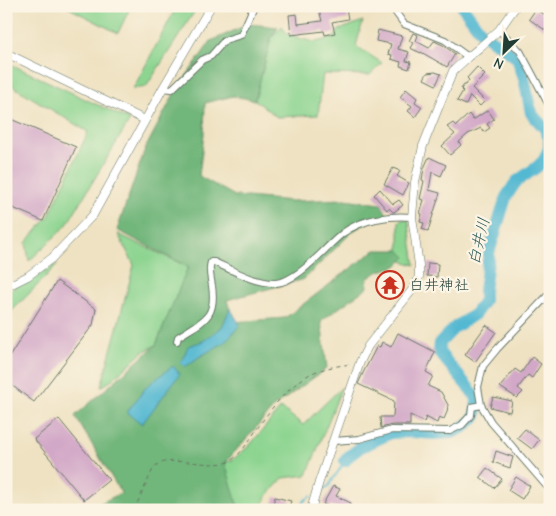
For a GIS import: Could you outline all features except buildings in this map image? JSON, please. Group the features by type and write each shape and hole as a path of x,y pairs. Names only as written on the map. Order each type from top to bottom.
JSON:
{"street":[{"path":"6,287 28,276 52,258 93,215 211,6"},
{"path":"163,88 172,89 202,60 211,56 225,40 241,35 254,6"},
{"path":"391,6 404,24 445,40 468,57"},
{"path":"311,510 360,362 368,346 416,285 419,277 412,217 415,182 423,146 453,71 498,30 516,6"},
{"path":"498,30 520,51 550,107"},
{"path":"6,53 145,120"},
{"path":"177,341 178,337 206,319 212,312 213,296 209,268 211,262 262,282 277,283 288,279 303,269 343,233 354,226 371,220 399,216 412,217"},
{"path":"550,293 497,348 483,366 478,387 481,404 491,422 550,490"},
{"path":"334,441 359,440 392,430 450,430 462,425 471,415 472,407 481,404"}],"path":[{"path":"134,510 157,464 163,462 210,464 231,461 244,448 270,410 295,385 311,374 330,367 360,362"}],"green space":[{"path":"65,6 131,6 118,33"},
{"path":"177,6 198,6 146,87 133,89"},
{"path":"363,21 356,46 382,63 370,75 323,74 318,115 277,117 255,100 271,38 282,26 287,34 315,42 334,38 339,30"},
{"path":"249,24 278,27 271,38 255,100 233,96 205,103 204,134 199,176 235,196 292,201 345,199 381,204 388,216 371,220 353,231 304,279 227,300 233,322 285,318 375,250 399,250 406,257 397,266 377,272 367,279 368,287 321,321 327,368 275,406 225,463 239,510 87,510 121,493 75,416 156,345 188,267 117,230 145,149 175,92 211,41"},
{"path":"6,62 130,120 66,226 29,261 26,243 49,216 88,132 6,82"},
{"path":"408,218 415,265 402,261 406,257 399,250 399,221"},
{"path":"118,234 188,267 156,345 143,352 101,387 134,265"},
{"path":"59,263 12,311 6,324 6,292"},
{"path":"342,387 307,475 283,478 266,497 260,510 240,510 219,463 231,461 249,446 281,408 303,425"}],"water":[{"path":"230,308 240,325 225,342 185,367 180,362 188,346 203,341 222,327"},
{"path":"173,366 180,374 142,424 127,412 147,386"}],"waterway":[{"name":"白井川","path":"345,461 361,447 391,433 452,433 464,427 476,416 477,398 439,352 440,343 454,328 475,314 484,301 489,253 506,197 516,182 544,160 549,148 549,138 545,129 531,113 524,78 517,58 481,32 462,6"},
{"path":"319,490 328,487 345,461"},
{"path":"297,510 311,496"}],"place":[{"name":"白井神社","path":"390,285"}]}
